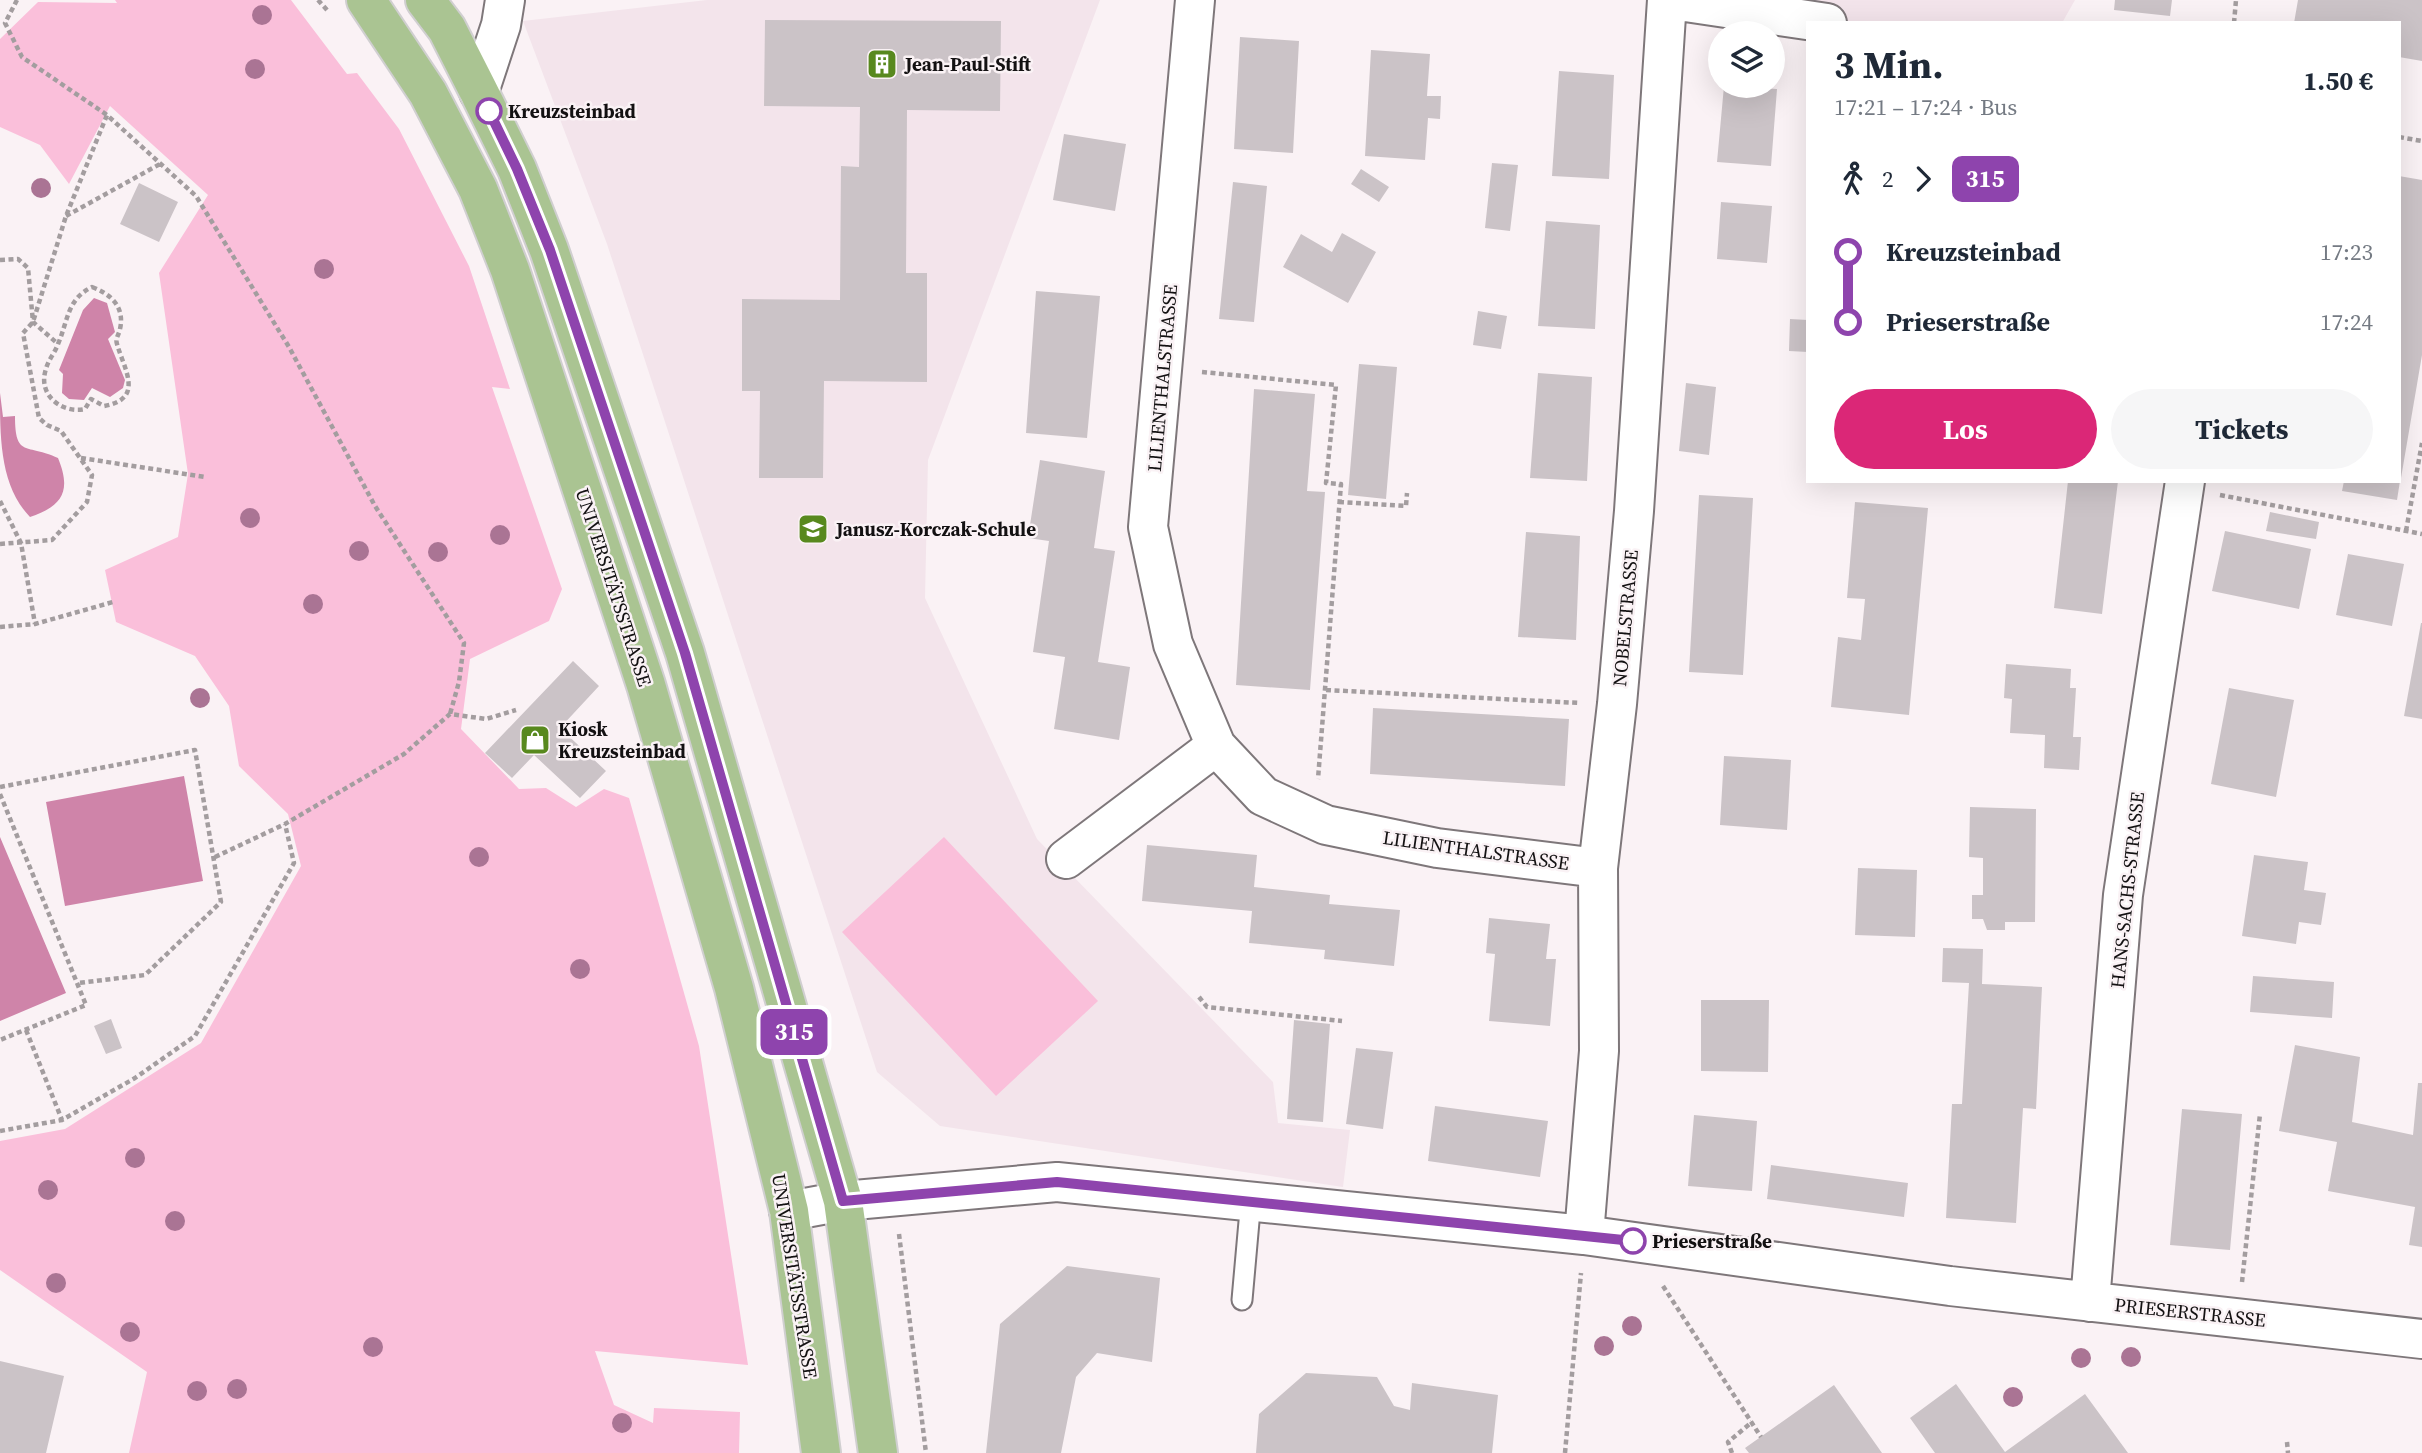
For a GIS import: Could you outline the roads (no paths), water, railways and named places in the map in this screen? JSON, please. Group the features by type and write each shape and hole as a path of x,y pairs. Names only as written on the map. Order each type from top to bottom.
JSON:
{"main road":[{"name":"UNIVERSITÄTSSTRASSE","path":"366,0 428,93 478,189 510,270 646,685 734,988 789,1211 821,1453"},
{"path":"425,0 447,29 479,92 517,169 550,250 685,653 843,1201 878,1453"}],"street":[{"path":"479,92 501,24 505,0"},
{"name":"LILIENTHALSTRASSE","path":"1195,0 1148,527 1173,644 1216,746 1263,796 1314,821 1437,848 1598,868"},
{"path":"1669,0 1813,21"},
{"name":"NOBELSTRASSE","path":"1584,1235 1599,1051 1598,868 1618,705 1634,511 1669,0"},
{"name":"HANS-SACHS-STRASSE","path":"2090,1302 2123,895 2185,485"},
{"path":"1066,859 1216,746"},
{"name":"PRIESERSTRASSE","path":"789,1211 843,1201 1057,1182 1251,1199 1584,1235 1950,1286 2422,1339"}],"lane":[{"path":"1242,1300 1251,1199"}],"place":[{"name":"Jean-Paul-Stift","path":"882,64"},
{"name":"Kreuzsteinbad","path":"489,111"},
{"name":"Janusz-Korczak-Schule","path":"813,529"},
{"name":"Kiosk Kreuzsteinbad","path":"535,740"},
{"name":"Prieserstraße","path":"1633,1241"}]}
